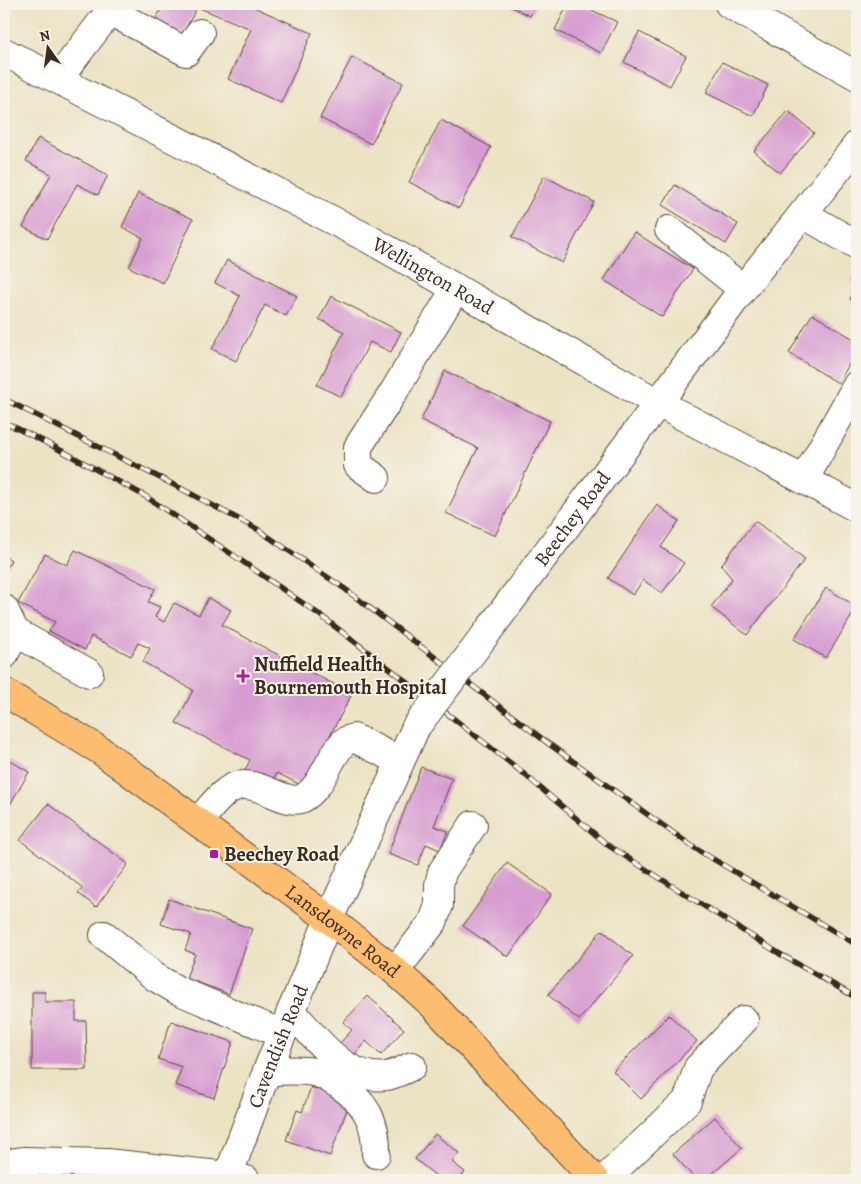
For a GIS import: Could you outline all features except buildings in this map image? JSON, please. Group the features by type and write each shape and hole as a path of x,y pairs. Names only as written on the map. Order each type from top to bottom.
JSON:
{"main road":[{"name":"Lansdowne Road","path":"4,692 101,751 329,919 395,971 432,1004 595,1180"}],"street":[{"path":"729,4 857,76"},
{"path":"58,79 110,10 186,52 200,33"},
{"name":"Wellington Road","path":"4,52 369,239 658,404 857,508"},
{"name":"Beechey Road","path":"329,919 416,727 743,289 857,145"},
{"path":"802,214 857,245"},
{"path":"669,230 743,289"},
{"path":"376,478 358,465 358,447 456,288"},
{"path":"804,480 857,385"},
{"path":"8,632 89,673"},
{"path":"198,822 227,790 239,785 256,786 292,800 302,799 311,792 345,741 354,738 400,761"},
{"path":"395,971 433,922 439,905 439,884 442,872 473,825"},
{"name":"Cavendish Road","path":"4,1164 22,1161 107,1163 237,1178 267,1071 329,919"},
{"path":"104,935 155,977 177,990 287,1023 346,1066 362,1074 388,1076 412,1066"},
{"path":"604,1180 687,1101 698,1068 744,1020"},
{"path":"267,1071 301,1070 315,1072 348,1090 363,1105 372,1122 377,1137 376,1154"}],"railway":[{"path":"4,399 257,529 345,589 549,744 693,847 857,945"},
{"path":"4,422 145,496 233,555 320,615 403,679 518,769 609,846 780,954 857,998"}],"place":[{"name":"Nuffield Health Bournemouth Hospital","path":"243,676"},
{"name":"Beechey Road","path":"214,854"}]}
